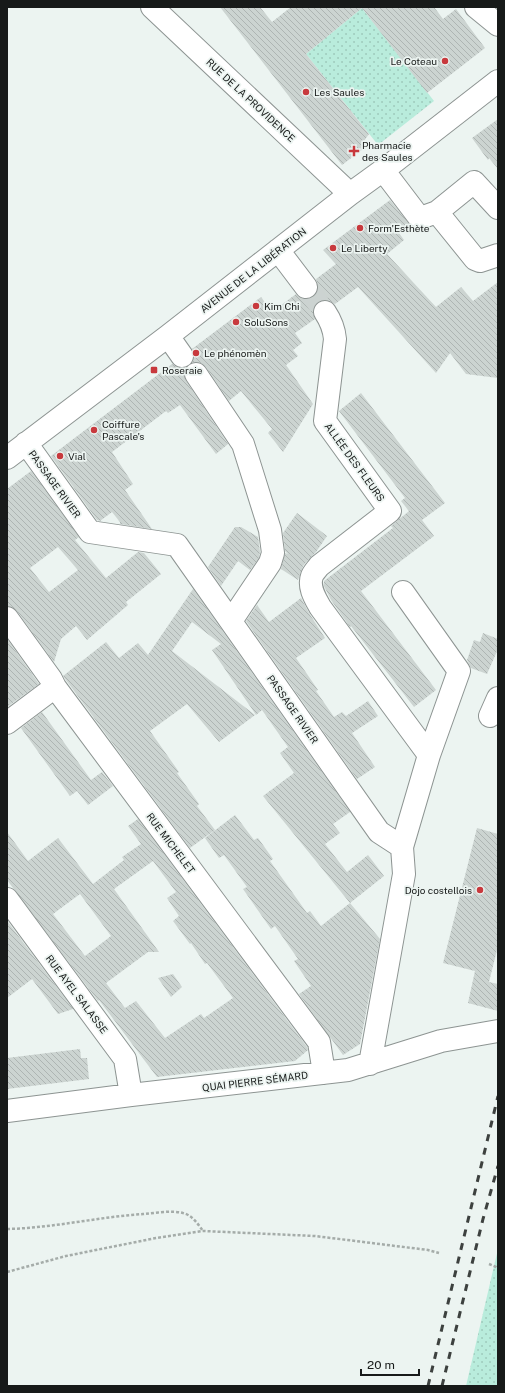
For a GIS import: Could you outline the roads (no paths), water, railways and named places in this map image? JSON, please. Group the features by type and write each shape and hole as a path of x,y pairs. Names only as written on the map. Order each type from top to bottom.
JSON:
{"street":[{"name":"RUE DE LA PROVIDENCE","path":"152,7 350,194"},
{"path":"476,7 498,24"},
{"name":"AVENUE DE LA LIBÉRATION","path":"7,458 168,336 498,81"},
{"path":"383,170 418,216 423,217 437,212 474,182 498,208"},
{"path":"437,212 475,259 480,261 498,255"},
{"path":"278,250 306,287"},
{"name":"ALLÉE DES FLEURS","path":"325,312 334,327 335,339 325,421 390,511 319,566 312,577 311,585 313,594 320,607 429,755"},
{"path":"168,336 182,356"},
{"path":"196,374 243,444 270,530 273,553 270,564 231,621"},
{"name":"PASSAGE RIVIER","path":"26,444 90,532 177,545 379,832 402,847"},
{"path":"370,1064 404,874 402,847 429,755 459,671 403,592"},
{"name":"RUE MICHELET","path":"7,618 51,679 55,687 320,1042 324,1073"},
{"path":"7,723 55,687"},
{"name":"RUE AYEL SALASSE","path":"7,900 125,1059 131,1095"},
{"name":"QUAI PIERRE SÉMARD","path":"7,1111 348,1070 441,1041 498,1031"}],"tunnel":[{"path":"306,287 325,312"}],"railway":[{"path":"428,1386 498,1096"},
{"path":"442,1386 483,1219 498,1166"}],"place":[{"name":"Le Coteau","path":"445,61"},
{"name":"Les Saules","path":"306,92"},
{"name":"Pharmacie des Saules","path":"354,151"},
{"name":"Form'Esthète","path":"360,228"},
{"name":"Le Liberty","path":"333,248"},
{"name":"Kim Chi","path":"256,306"},
{"name":"SoluSons","path":"236,322"},
{"name":"Le phénomèn","path":"196,353"},
{"name":"Roseraie","path":"154,370"},
{"name":"Coiffure Pascale's","path":"94,430"},
{"name":"Vial","path":"60,456"},
{"name":"Dojo costellois","path":"480,890"}]}
